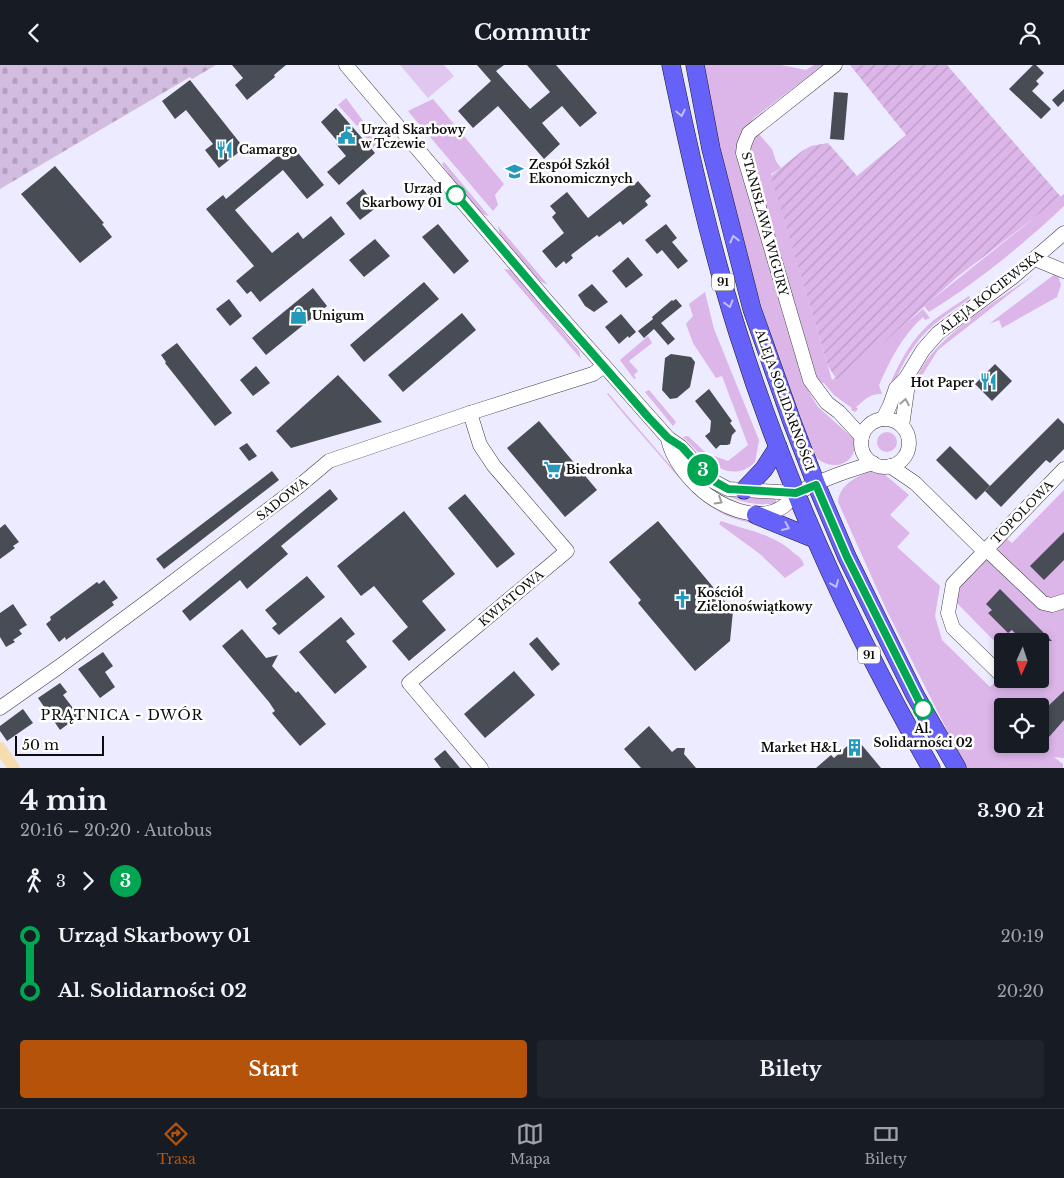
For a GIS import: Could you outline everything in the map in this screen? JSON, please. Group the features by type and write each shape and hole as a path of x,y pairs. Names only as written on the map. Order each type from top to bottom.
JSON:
{"main road":[{"name":"ALEJA SOLIDARNOŚCI","path":"671,65 714,252 738,333 778,447 846,609 888,691 931,768"},
{"name":"ALEJA SOLIDARNOŚCI","path":"695,65 711,149 752,309 816,485 847,557 911,686 957,768"},
{"path":"744,490 764,469 778,447"},
{"path":"756,515 816,539"}],"street":[{"path":"346,65 604,366 668,438 682,447 712,480 728,489 796,493 846,471 873,463"},
{"name":"STANISŁAWA WIGURY","path":"835,65 749,133 743,153 810,380 827,403 839,412 862,444"},
{"name":"ALEJA KOCIEWSKA","path":"876,422 890,405 896,388 906,378 923,350 938,333 989,296 1064,233"},
{"path":"1035,259 1064,271"},
{"name":"SADOWA","path":"0,708 154,597 291,493 329,461 470,413 593,375 604,366"},
{"name":"ALEJA KOCIEWSKA","path":"902,426 907,391 906,378"},
{"name":"STANISŁAWA WIGURY","path":"839,412 876,422"},
{"name":"KWIATOWA","path":"470,413 480,445 494,466 567,551 409,683 481,768"},
{"path":"846,471 862,444 876,422 896,422 902,426 909,439 909,446 903,459 890,466 881,466 873,463 867,458 862,444"},
{"path":"668,438 669,448 689,478 704,492 727,506 756,515 784,506 796,493"},
{"name":"TOPOLOWA","path":"903,459 916,483"},
{"name":"TOPOLOWA","path":"890,466 916,483 985,550 1064,469"},
{"path":"994,668 953,628 948,613 953,584 985,550 1043,603 1052,605 1064,601"}],"shaded area":[{"path":"400,65 444,65 454,76 428,98"},
{"path":"703,65 781,65 806,70 814,65 823,65 754,118 740,136 738,155 801,373 818,407 855,440 855,449 852,456 840,464 825,463 811,452 785,378 746,254 728,183"},
{"path":"850,65 947,65 1061,197 956,278 839,383 828,366 771,176 802,151 811,146 828,143 857,176 906,135"},
{"path":"346,98 363,121 357,126 338,105"},
{"path":"433,99 504,184 495,195 498,205 493,211 408,111"},
{"path":"366,124 383,145 377,151 359,130"},
{"path":"758,133 772,149 776,161 781,168 771,174 832,380 855,361 879,346 923,309 930,318 925,320 923,317 897,349 879,385 882,394 868,397 856,407 858,409 855,412 834,395 816,376 750,154 749,143"},
{"path":"444,162 489,216 483,214 470,202 442,164"},
{"path":"1064,194 1064,206 1033,235 982,276 929,312 924,306"},
{"path":"498,226 548,285 538,280 500,235"},
{"path":"504,269 511,270 579,351 581,359"},
{"path":"1035,274 938,350 921,377 918,375 926,360 953,332"},
{"path":"1055,274 1058,275 1061,285 1057,297 1002,328 999,320 989,324"},
{"path":"705,292 714,329 759,440 755,462 745,469 735,472 716,466 707,460 683,437 688,436 706,453 728,461 748,445 722,376 716,378 693,343 686,324 693,316 689,304"},
{"path":"969,296 970,298 937,322 920,338 904,362 888,398 886,395 897,368 918,335 935,319"},
{"path":"648,336 652,343 629,361 638,371 634,375 636,378 634,379 620,360"},
{"path":"649,390 676,422 673,426 645,392"},
{"path":"608,393 686,484 724,513 764,525 743,521 723,514 704,501 686,485"},
{"path":"883,432 891,432 897,438 897,446 891,452 883,452 877,446 877,438"},
{"path":"872,471 884,474 909,495 890,515 910,533 897,547 940,586 935,616 942,640 990,687 994,683 994,688 1049,688 1049,633 994,633 994,641 955,601 960,585 974,568 998,552 999,544 1006,538 1012,543 1064,490 1064,758 1054,757 1063,764 1063,768 966,768 887,611 838,502 845,486"},
{"path":"729,497 774,497 777,503 753,503"},
{"path":"721,521 777,541 799,557 804,565 785,578 760,554 719,524"}],"green space":[{"path":"0,65 216,65 192,79 190,77 0,189"}],"building":[{"path":"232,65 286,65 274,75 275,77 247,100 235,85 243,78"},
{"path":"477,65 504,65 496,71 530,109 550,92 527,65 556,65 597,113 580,127 562,106 542,123 560,144 544,159 498,106 473,128 458,111 491,81"},
{"path":"1033,65 1036,65 1044,73 1036,81 1039,84 1032,91 1051,109 1041,119 1009,89"},
{"path":"190,80 244,148 219,168 205,150 213,144 186,110 175,119 162,101"},
{"path":"1064,89 1064,101 1058,107 1052,100"},
{"path":"834,92 848,93 844,140 830,139"},
{"name":"Urząd Skarbowy w Tczewie","path":"336,108 375,153 339,185 327,172 346,156 336,144 338,142 321,122"},
{"path":"294,148 324,185 307,199 283,170 235,210 272,253 298,232 303,239 331,216 345,234 260,302 251,291 247,294 236,281 254,266 206,209 223,195 226,199 282,152 284,155"},
{"path":"55,166 104,223 102,224 112,237 80,263 21,194"},
{"path":"638,181 651,196 645,201 648,205 623,225 620,221 599,237 597,235 571,255 573,258 566,264 564,261 556,268 542,251 564,233 552,217 556,213 550,206 567,192 588,218 632,183 634,185"},
{"path":"363,189 377,207 360,220 346,203"},
{"path":"438,224 469,261 454,274 422,237"},
{"path":"666,224 677,238 672,242 688,261 678,269 662,250 657,254 645,240"},
{"path":"375,239 390,256 364,277 349,260"},
{"path":"628,257 643,275 626,288 612,271"},
{"path":"424,282 439,299 364,362 350,345"},
{"path":"592,284 608,302 594,312 585,306 578,295"},
{"name":"Unigum","path":"313,288 327,306 266,355 252,338"},
{"path":"229,299 242,316 230,326 216,309"},
{"path":"676,299 682,306 661,323 675,339 668,345 654,329 644,338 638,331 672,300"},
{"path":"462,313 476,330 403,392 388,375"},
{"path":"621,314 636,332 619,344 605,327"},
{"path":"177,343 232,413 215,426 165,363 161,355"},
{"path":"671,354 691,357 695,362 690,387 677,398 670,399 662,390 665,358"},
{"path":"995,364 1012,381 992,401 975,384"},
{"path":"256,366 270,383 253,396 240,380"},
{"path":"338,375 382,422 291,448 276,431"},
{"path":"709,389 732,421 730,423 736,431 732,435 730,444 720,445 716,449 705,436 710,432 711,421 695,401"},
{"path":"1058,418 1064,424 1064,449 1050,463 1046,460 1001,507 985,491"},
{"name":"Biedronka","path":"539,421 597,490 565,517 507,448"},
{"path":"247,443 257,456 249,461 239,448"},
{"path":"950,446 990,486 976,500 936,460"},
{"path":"272,471 279,480 164,569 156,559"},
{"path":"330,489 338,499 281,546 288,554 247,589 240,580 190,621 182,611"},
{"path":"465,494 515,554 497,568 448,508"},
{"path":"404,511 455,574 422,601 446,630 409,661 392,641 408,627 374,586 361,596 337,566"},
{"path":"658,521 733,611 730,641 695,671 638,603 641,600 609,562"},
{"path":"5,524 19,542 13,546 15,548 0,559 0,528"},
{"path":"1064,532 1064,560 1044,580 1030,566"},
{"path":"307,576 325,597 279,635 272,628 277,624 265,610"},
{"path":"104,580 118,598 112,602 114,605 66,640 65,637 59,642 46,624 51,620 50,617 97,582 99,584"},
{"path":"1000,589 1044,633 1015,633 1012,630 1008,633 988,613 992,610 986,604"},
{"path":"13,604 27,625 19,630 22,634 13,640 15,642 6,647 0,637 0,613"},
{"path":"341,617 355,634 346,641 367,667 335,694 299,652"},
{"path":"242,629 266,658 278,655 272,666 296,693 298,691 326,724 300,746 272,713 275,711 269,702 222,646"},
{"path":"537,637 560,664 552,671 529,644"},
{"path":"103,652 113,666 105,672 115,687 100,698 78,669"},
{"path":"514,671 535,695 485,738 464,714"},
{"path":"60,683 67,692 63,695 79,716 60,730 38,698"},
{"path":"1064,691 1064,720 1049,737 1049,705"},
{"path":"23,709 33,723 7,741 0,731 0,726"},
{"path":"649,726 672,752 677,748 685,748 684,754 696,768 641,768 624,749"},
{"name":"Market H&L","path":"856,738 881,768 816,768 831,755 834,758"},
{"path":"445,750 460,768 441,768 434,759"}],"waterway":[{"path":"0,748 14,768"}],"bus line":[{"name":"3","path":"456,195 649,418 668,438 682,447 712,480 728,489 796,493 816,485 847,557 923,709"}],"place":[{"name":"Urząd Skarbowy w Tczewie","path":"347,136"},
{"name":"Camargo","path":"225,149"},
{"name":"Zespół Szkół Ekonomicznych","path":"515,171"},
{"name":"Urząd Skarbowy 01","path":"456,195"},
{"name":"Unigum","path":"298,315"},
{"name":"Hot Paper","path":"988,382"},
{"name":"Biedronka","path":"552,469"},
{"name":"Kościół Zielonoświątkowy","path":"683,599"},
{"name":"Al. Solidarności 02","path":"923,709"},
{"name":"Market H&L","path":"855,747"}],"district":[{"name":"PRĄTNICA - DWÓR","path":"122,715"}]}
